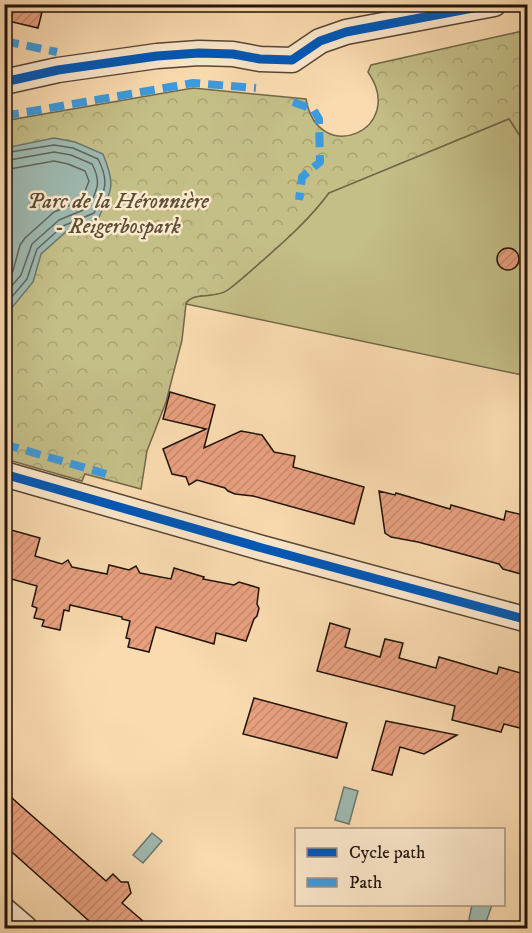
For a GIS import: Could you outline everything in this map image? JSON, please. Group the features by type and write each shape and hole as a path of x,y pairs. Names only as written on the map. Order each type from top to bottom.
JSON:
{"street":[{"path":"4,81 58,70 178,54 233,54 260,59 292,60 320,41 346,32 494,4"},
{"path":"4,474 262,548 528,620"},
{"path":"4,910 25,928"}],"green space":[{"name":"Parc de la Héronnière - Reigerbospark","path":"527,30 527,147 509,119 329,193 297,229 232,287 216,295 198,296 189,300 186,304 182,340 166,402 147,451 141,489 85,474 82,481 5,459 4,121 193,88 306,99 314,120 326,132 341,136 356,133 369,124 377,110 377,93 368,72 371,65"},
{"path":"509,119 527,147 527,376 186,304 198,296 216,295 232,287 297,230 329,193"}],"water":[{"path":"54,138 75,142 103,154 110,173 111,187 98,219 67,231 41,254 33,282 5,316 5,148"},
{"path":"344,787 358,791 349,824 335,820"},
{"path":"152,833 162,841 143,863 133,855"},
{"path":"472,906 492,906 485,925 474,925 469,919"}],"building":[{"path":"4,4 44,4 38,28 4,20"},
{"path":"508,248 516,251 519,259 516,267 508,270 500,267 497,259 500,251"},
{"path":"170,392 215,405 204,448 241,431 262,435 274,452 295,456 293,467 364,487 354,524 253,496 235,494 225,488 197,480 189,485 186,477 172,474 163,449 206,429 163,419"},
{"path":"379,491 395,495 396,493 450,509 451,505 504,520 506,511 528,516 528,576 503,569 499,564 391,537 385,533"},
{"path":"4,528 40,538 35,556 62,564 68,560 72,567 107,574 109,565 129,570 136,566 140,573 171,579 174,568 204,577 203,579 234,585 239,582 259,588 257,616 246,641 216,633 214,644 156,627 149,652 128,647 130,639 126,638 130,621 122,617 70,605 69,611 64,610 60,630 42,626 44,620 34,618 37,608 32,606 37,586 4,577"},
{"path":"330,623 350,629 345,647 380,657 385,639 403,643 399,658 436,668 439,657 497,674 499,667 528,675 528,716 524,729 504,724 501,732 452,720 455,706 317,671"},
{"path":"254,698 347,723 337,758 243,734"},
{"path":"386,721 457,735 424,754 400,747 392,775 372,770"},
{"path":"4,791 106,881 113,874 121,882 128,882 131,893 122,903 151,928 97,928 4,845"}],"marked path":[{"path":"4,41 57,52"},
{"path":"4,116 193,83 256,88"},
{"path":"293,102 313,109 319,119 320,162 302,177 299,200"},
{"path":"4,444 106,474"}],"cycle path":[{"path":"4,82 58,70 157,56 199,53 233,54 260,59 292,60 320,41 346,32 494,4"},
{"path":"4,474 262,548 528,620"}]}
